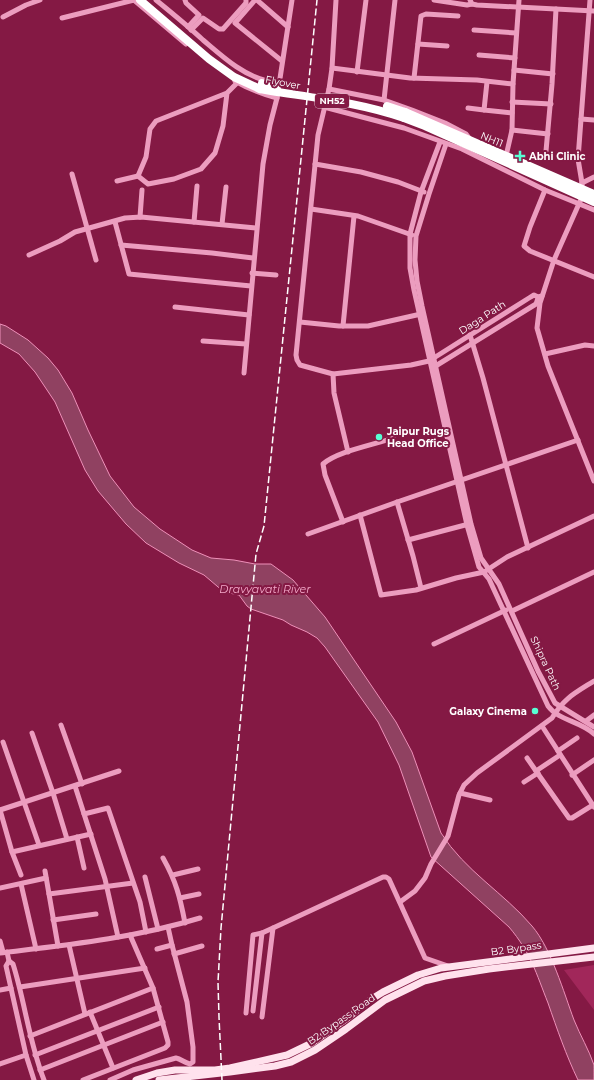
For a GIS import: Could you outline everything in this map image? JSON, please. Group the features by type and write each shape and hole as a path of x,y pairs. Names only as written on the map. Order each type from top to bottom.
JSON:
{"highway":[{"name":"Flyover","path":"140,0 160,7"},
{"name":"Flyover","path":"147,0 160,7 209,58 234,77 271,92 358,105 404,114 425,126 467,145"},
{"name":"NH11","path":"467,145 506,156 581,193 594,194"},
{"name":"NH52","path":"467,145 581,193 594,202"}],"main road":[{"name":"B2 Bypass","path":"136,1080 157,1073 175,1070 215,1070 230,1068 287,1055 312,1043 383,992 418,975 441,968 594,948"},
{"name":"B2 Bypass Road","path":"159,1080 275,1066 291,1062 315,1050 346,1030 385,1000 424,981 445,976 594,957"}],"street":[{"path":"3,17 26,5 40,0"},
{"path":"62,18 134,0 173,34 237,83 277,98"},
{"path":"156,0 160,7 190,28 239,69 264,80 279,84"},
{"path":"185,0 186,3 199,15 190,28"},
{"path":"190,28 203,18 219,29 223,29 246,3 246,0"},
{"path":"282,62 235,23 256,0 288,27"},
{"path":"244,373 253,258 263,164 270,125 277,98 292,0"},
{"path":"336,0 332,68 329,89 318,135 296,355 297,360 300,365 333,374 411,365 431,360"},
{"path":"357,72 366,0"},
{"path":"384,100 395,0"},
{"path":"434,0 451,1 466,5 471,2 477,5 592,11"},
{"path":"506,156 512,130 514,58 519,0"},
{"path":"590,0 592,11 587,47 578,159 581,193 594,210"},
{"path":"546,151 551,104 556,9"},
{"path":"414,78 422,16 426,14 458,16"},
{"path":"474,30 516,33"},
{"path":"418,44 447,46"},
{"path":"587,47 594,47"},
{"path":"479,55 514,58"},
{"path":"332,68 387,76 513,84"},
{"path":"514,70 553,74"},
{"path":"261,93 264,80"},
{"path":"484,110 487,82"},
{"path":"138,176 146,157 150,129 156,121 227,93 237,83"},
{"path":"329,89 384,100 445,123 466,134 467,145"},
{"path":"138,176 148,184 174,179 201,169 215,153 223,126 227,93"},
{"path":"512,102 551,104"},
{"path":"324,107 404,128 446,144 467,145 545,190 581,193"},
{"path":"468,108 512,113"},
{"path":"581,119 594,120"},
{"path":"512,130 548,134"},
{"path":"440,142 421,192 410,234 410,268 469,524 489,579 548,706 555,714 582,726 594,734"},
{"path":"421,314 415,260 416,236 446,144"},
{"path":"315,164 361,172 398,182 429,194"},
{"path":"72,174 96,260"},
{"path":"117,181 138,176"},
{"path":"434,368 536,304 581,193 594,178"},
{"path":"194,222 197,186"},
{"path":"222,224 226,187"},
{"path":"140,217 142,190"},
{"path":"545,190 524,246 530,251 594,278"},
{"path":"311,209 354,216 416,236"},
{"path":"343,326 354,216"},
{"path":"29,254 60,241 74,232 115,222 125,218 140,217 256,228"},
{"path":"115,222 129,274 251,286"},
{"path":"121,245 253,258"},
{"path":"252,273 276,275"},
{"name":"Daga Path","path":"431,360 534,295 540,297"},
{"path":"540,297 537,328 548,366 594,481"},
{"path":"175,307 249,315"},
{"path":"300,322 343,326 368,326 421,314"},
{"path":"470,335 528,548"},
{"path":"202,341 246,344"},
{"path":"545,354 585,345 594,346"},
{"path":"333,374 334,393 348,452"},
{"path":"343,522 325,475 323,464 348,452 393,438"},
{"path":"308,534 578,440"},
{"path":"397,502 421,588"},
{"path":"360,515 381,595 421,588 486,571 508,557 594,516"},
{"path":"408,540 469,524"},
{"name":"Shipra Path","path":"486,571 499,584 538,671 555,703 559,707 594,726"},
{"path":"434,644 504,611 511,610 594,572"},
{"path":"400,902 414,891 424,878 448,836 460,793 464,785 477,773 552,718 569,696 594,681"},
{"path":"586,721 594,715"},
{"path":"61,725 82,784"},
{"path":"526,758 568,818 572,818 593,806 542,726"},
{"path":"32,733 66,839"},
{"path":"524,782 577,738"},
{"path":"3,742 39,845"},
{"path":"572,774 594,760"},
{"path":"21,875 12,852 0,810 119,771"},
{"path":"75,786 106,886 118,937"},
{"path":"460,793 490,800"},
{"path":"84,814 108,808 140,902 146,932"},
{"path":"12,852 91,834"},
{"path":"77,837 84,868"},
{"path":"163,858 173,876 180,898 185,923"},
{"path":"173,876 198,869"},
{"path":"45,871 58,946"},
{"path":"145,877 158,929"},
{"path":"246,1013 253,935 262,933 383,877 388,879 400,902 425,958 451,967"},
{"path":"0,888 46,878"},
{"path":"48,894 133,883"},
{"path":"21,884 36,949"},
{"path":"180,898 199,894"},
{"path":"53,920 96,914"},
{"path":"3,952 69,945 130,935 185,923 200,918"},
{"path":"110,1080 133,1070 176,1058 187,1064 193,1062 193,1047 187,1002 168,927"},
{"path":"262,1017 273,928"},
{"path":"253,1012 262,933"},
{"path":"84,1080 168,1046 153,988 130,935"},
{"path":"0,941 3,952 13,964 20,987 35,1055 44,1080"},
{"path":"69,945 88,1013 98,1030 113,1068"},
{"path":"157,949 172,945"},
{"path":"174,954 202,946"},
{"path":"9,961 6,966 26,1055 34,1080"},
{"path":"20,987 145,968"},
{"path":"0,990 11,988"},
{"path":"30,1036 153,988"},
{"path":"35,1055 159,1007"},
{"path":"40,1070 163,1022"},
{"path":"0,1064 26,1055"}],"shaded area":[{"path":"594,965 594,1010 564,970"}],"water":[{"name":"Dravyavati River","path":"0,324 6,326 28,340 48,358 58,370 72,393 110,476 134,507 160,529 192,550 211,558 255,564 271,564 293,580 325,617 396,722 412,752 441,833 461,859 521,914 539,935 551,958 574,1020 592,1059 594,1065 594,1080 578,1080 536,973 528,955 516,936 509,927 431,857 399,765 378,722 325,647 317,638 307,632 283,620 251,609 239,595 224,592 204,575 179,563 146,543 126,524 98,491 85,470 55,402 35,372 19,354 0,343"}],"railway":[{"path":"222,1080 218,982 221,928 256,554 264,526 317,0"}],"place":[{"name":"Abhi Clinic","path":"520,156"},
{"name":"Jaipur Rugs Head Office","path":"379,437"},
{"name":"Galaxy Cinema","path":"535,711"}]}
